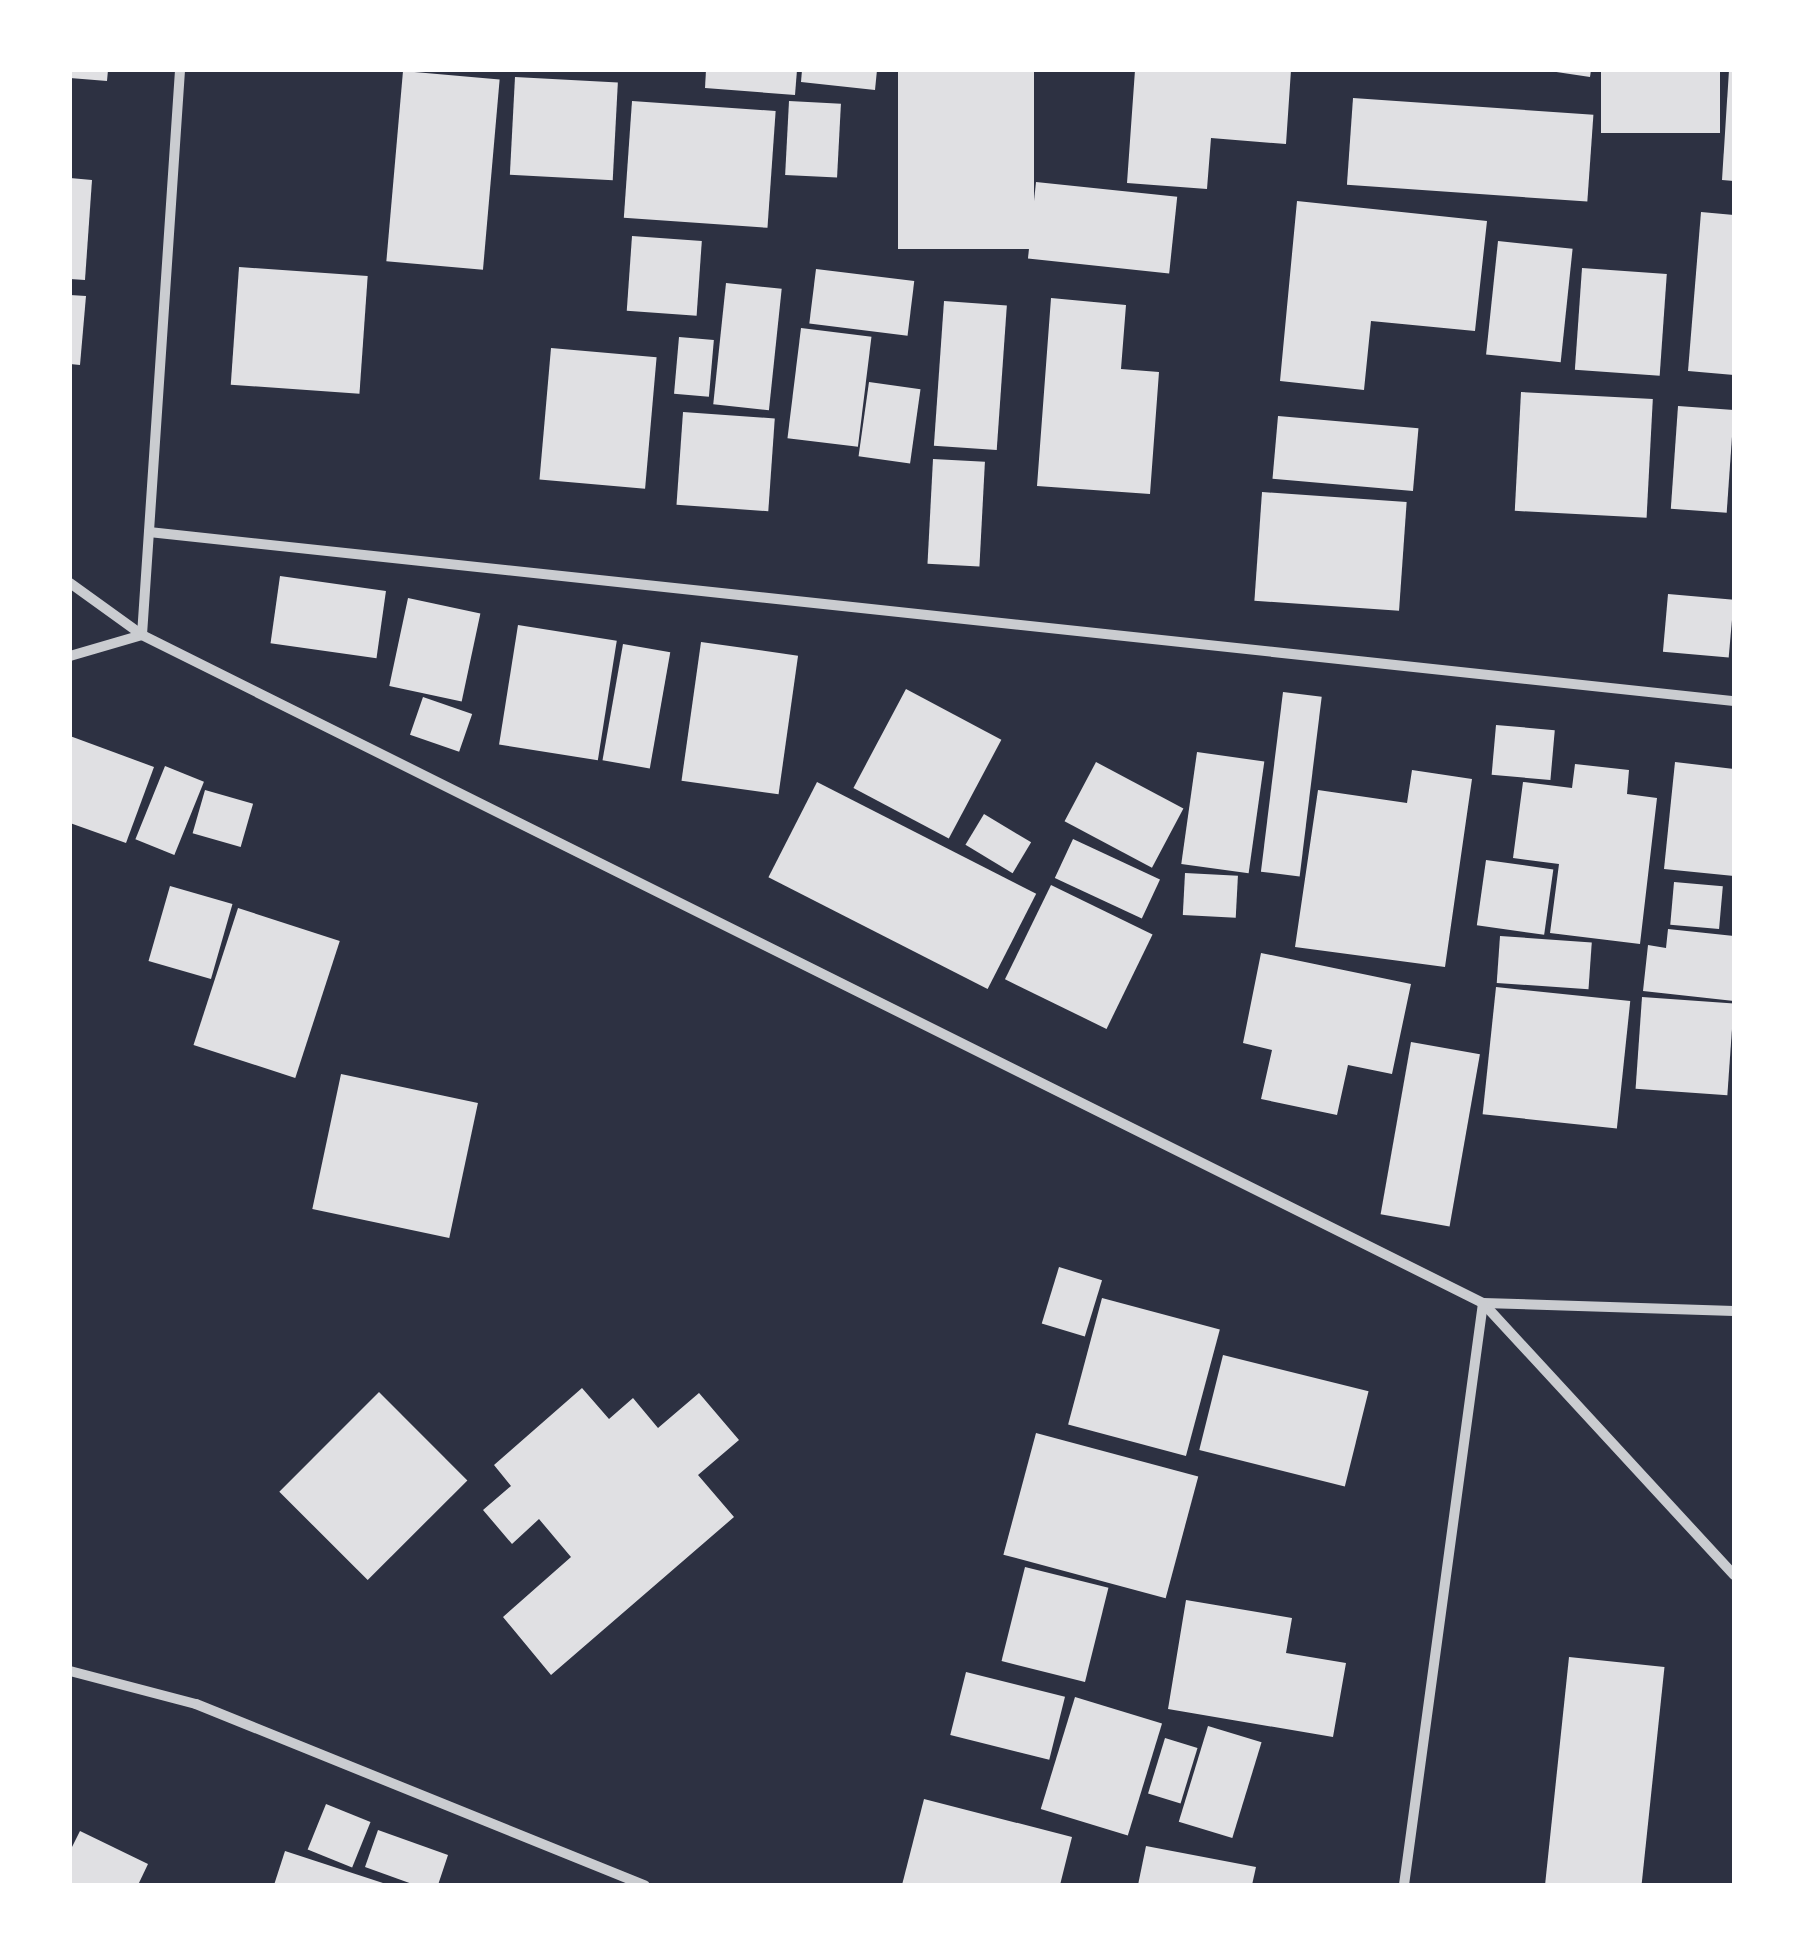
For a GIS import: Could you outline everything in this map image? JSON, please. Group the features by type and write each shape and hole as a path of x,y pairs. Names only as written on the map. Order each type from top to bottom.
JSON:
{"street":[{"path":"142,635 180,70"},
{"path":"149,532 1734,701"},
{"path":"70,584 142,635 1483,1304 1734,1575"},
{"path":"70,656 142,635"},
{"path":"1483,1304 1734,1311"},
{"path":"1404,1885 1483,1304"},
{"path":"70,1671 196,1704 645,1885"}],"building":[{"path":"70,70 108,70 107,81 70,78"},
{"path":"706,70 797,70 795,95 705,88"},
{"path":"802,70 877,70 875,90 801,82"},
{"path":"898,70 1034,70 1034,249 898,249"},
{"path":"1135,70 1291,70 1286,144 1211,138 1207,189 1127,183"},
{"path":"1543,70 1591,70 1590,77"},
{"path":"1601,70 1720,70 1720,133 1601,133"},
{"path":"1729,70 1734,70 1734,181 1722,180"},
{"path":"403,71 500,79 483,270 386,261"},
{"path":"515,77 618,82 613,180 510,175"},
{"path":"1353,98 1593,115 1587,202 1347,185"},
{"path":"632,101 776,111 767,228 624,218"},
{"path":"789,101 841,104 837,178 785,175"},
{"path":"70,178 92,180 85,280 70,279"},
{"path":"1036,182 1177,197 1169,273 1028,259"},
{"path":"1297,201 1487,221 1475,331 1371,321 1364,390 1280,381"},
{"path":"1701,212 1734,215 1734,375 1688,371"},
{"path":"632,236 702,241 697,316 627,311"},
{"path":"1498,241 1573,249 1561,362 1486,354"},
{"path":"239,267 368,276 359,394 231,385"},
{"path":"1582,268 1667,274 1660,376 1575,370"},
{"path":"816,269 914,281 908,336 809,324"},
{"path":"726,283 782,289 769,410 713,404"},
{"path":"70,295 86,296 80,365 70,364"},
{"path":"1051,298 1126,305 1121,369 1159,372 1150,494 1037,486"},
{"path":"944,301 1007,305 997,450 934,446"},
{"path":"801,328 871,337 858,447 787,438"},
{"path":"679,337 714,340 709,397 674,394"},
{"path":"551,348 657,357 645,489 539,479"},
{"path":"869,382 920,389 910,464 859,456"},
{"path":"1521,392 1653,399 1647,518 1515,511"},
{"path":"1678,406 1734,410 1727,513 1671,509"},
{"path":"683,412 775,418 768,511 677,505"},
{"path":"1278,416 1418,428 1413,491 1273,479"},
{"path":"933,459 985,462 979,567 928,564"},
{"path":"1262,492 1407,502 1399,611 1254,601"},
{"path":"280,576 386,591 376,658 271,643"},
{"path":"1668,594 1734,600 1729,658 1663,652"},
{"path":"408,598 480,613 462,701 389,686"},
{"path":"518,625 617,641 598,760 499,745"},
{"path":"701,642 798,656 779,794 682,781"},
{"path":"623,644 670,652 650,769 603,760"},
{"path":"906,689 1001,740 949,839 853,788"},
{"path":"1283,692 1322,697 1300,876 1261,872"},
{"path":"423,697 472,714 459,752 410,735"},
{"path":"1496,725 1555,730 1550,780 1492,775"},
{"path":"70,736 154,767 126,843 70,823"},
{"path":"1197,752 1264,761 1249,873 1181,864"},
{"path":"1096,762 1183,808 1152,868 1065,821"},
{"path":"1675,762 1734,769 1734,876 1664,869"},
{"path":"1575,764 1629,770 1627,794 1657,798 1640,944 1550,933 1559,864 1513,858 1523,782 1572,788"},
{"path":"165,766 204,782 174,855 135,839"},
{"path":"1412,770 1472,779 1445,967 1295,947 1318,790 1407,803"},
{"path":"817,782 1036,894 988,989 768,877"},
{"path":"205,790 253,804 241,847 193,833"},
{"path":"984,814 1031,842 1013,873 965,845"},
{"path":"1073,839 1160,880 1142,919 1055,878"},
{"path":"1486,860 1553,869 1544,935 1477,925"},
{"path":"1185,873 1238,876 1236,918 1183,915"},
{"path":"1674,882 1723,886 1719,929 1670,925"},
{"path":"1051,885 1153,935 1107,1029 1005,979"},
{"path":"170,886 232,904 211,979 149,961"},
{"path":"238,908 340,941 295,1078 194,1045"},
{"path":"1668,929 1734,936 1734,1001 1643,991 1648,945 1666,948"},
{"path":"1500,936 1592,942 1588,989 1497,983"},
{"path":"1261,953 1411,984 1392,1074 1348,1065 1337,1115 1261,1099 1272,1050 1243,1043"},
{"path":"1496,987 1630,1001 1617,1128 1483,1114"},
{"path":"1642,997 1734,1003 1727,1095 1636,1089"},
{"path":"1411,1042 1480,1054 1450,1226 1381,1214"},
{"path":"341,1074 478,1103 449,1238 312,1209"},
{"path":"1059,1267 1102,1280 1085,1337 1042,1323"},
{"path":"1102,1298 1220,1330 1186,1456 1068,1425"},
{"path":"1223,1355 1369,1391 1345,1486 1199,1450"},
{"path":"582,1388 609,1419 633,1398 658,1428 699,1393 739,1440 698,1475 734,1517 551,1675 503,1617 571,1557 539,1519 512,1544 483,1510 511,1486 494,1465"},
{"path":"379,1392 467,1480 368,1580 279,1492"},
{"path":"1036,1433 1198,1476 1166,1598 1003,1555"},
{"path":"1025,1567 1108,1588 1085,1682 1002,1661"},
{"path":"1186,1600 1292,1618 1286,1653 1346,1663 1333,1737 1168,1709"},
{"path":"1569,1657 1664,1667 1642,1885 1545,1885"},
{"path":"966,1672 1065,1697 1049,1760 950,1735"},
{"path":"1075,1697 1162,1724 1128,1835 1041,1809"},
{"path":"1208,1726 1262,1742 1232,1838 1179,1822"},
{"path":"1165,1738 1198,1748 1181,1803 1148,1793"},
{"path":"924,1799 1072,1837 1060,1885 902,1885"},
{"path":"326,1804 371,1822 352,1867 308,1849"},
{"path":"378,1830 448,1855 438,1885 415,1885 365,1867"},
{"path":"80,1831 148,1864 138,1885 70,1885 70,1851"},
{"path":"1146,1846 1256,1867 1252,1885 1138,1885"},
{"path":"285,1851 386,1884 386,1885 274,1885"}]}
